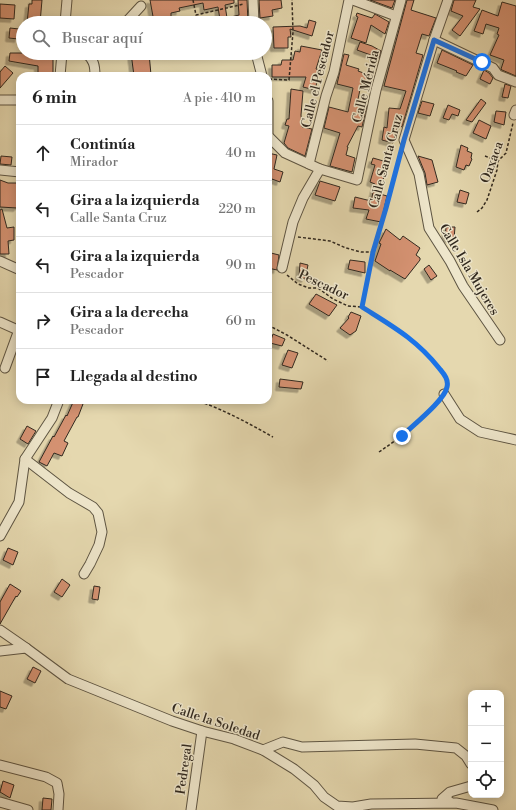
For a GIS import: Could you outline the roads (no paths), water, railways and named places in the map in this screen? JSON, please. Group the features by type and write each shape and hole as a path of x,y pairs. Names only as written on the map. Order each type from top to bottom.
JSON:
{"street":[{"path":"66,16 67,0"},
{"name":"Calle el Pescador","path":"309,164 326,96 334,72 349,0"},
{"path":"354,0 396,16"},
{"name":"Calle Mérida","path":"320,169 357,180 376,90 401,0"},
{"name":"Calle Santa Cruz","path":"404,140 434,40 448,0"},
{"path":"253,1 254,16"},
{"path":"132,16 141,6"},
{"path":"434,40 493,68 498,75 516,82"},
{"path":"60,72 61,60"},
{"path":"93,60 95,65 95,72"},
{"path":"258,60 261,72"},
{"path":"0,100 16,100"},
{"path":"272,140 285,153 320,169 293,222 282,268"},
{"name":"Calle Isla Mujeres","path":"404,140 419,174 429,228 450,261 463,286 500,340"},
{"path":"0,170 16,172"},
{"path":"0,261 16,268"},
{"path":"0,322 16,328"},
{"path":"5,368 16,339"},
{"path":"444,394 460,419 480,432 516,440"},
{"path":"0,536 19,502 25,459 52,418 57,404"},
{"path":"25,459 68,493 93,507 98,513 102,532 100,544 84,574"},
{"name":"Calle la Soledad","path":"0,630 68,679 172,721 202,731 234,739 263,750 294,769 314,785 324,797 337,806 353,807 371,804 456,803 490,808 493,810"},
{"path":"0,651 26,648"},
{"name":"Pedregal","path":"190,810 202,731"},
{"path":"263,750 283,742 302,747 415,744 456,748 466,756 470,762"},
{"path":"0,765 46,777 57,784 59,794 58,810"},
{"path":"456,803 442,799 450,792 468,787"},
{"path":"0,802 28,810"}]}
